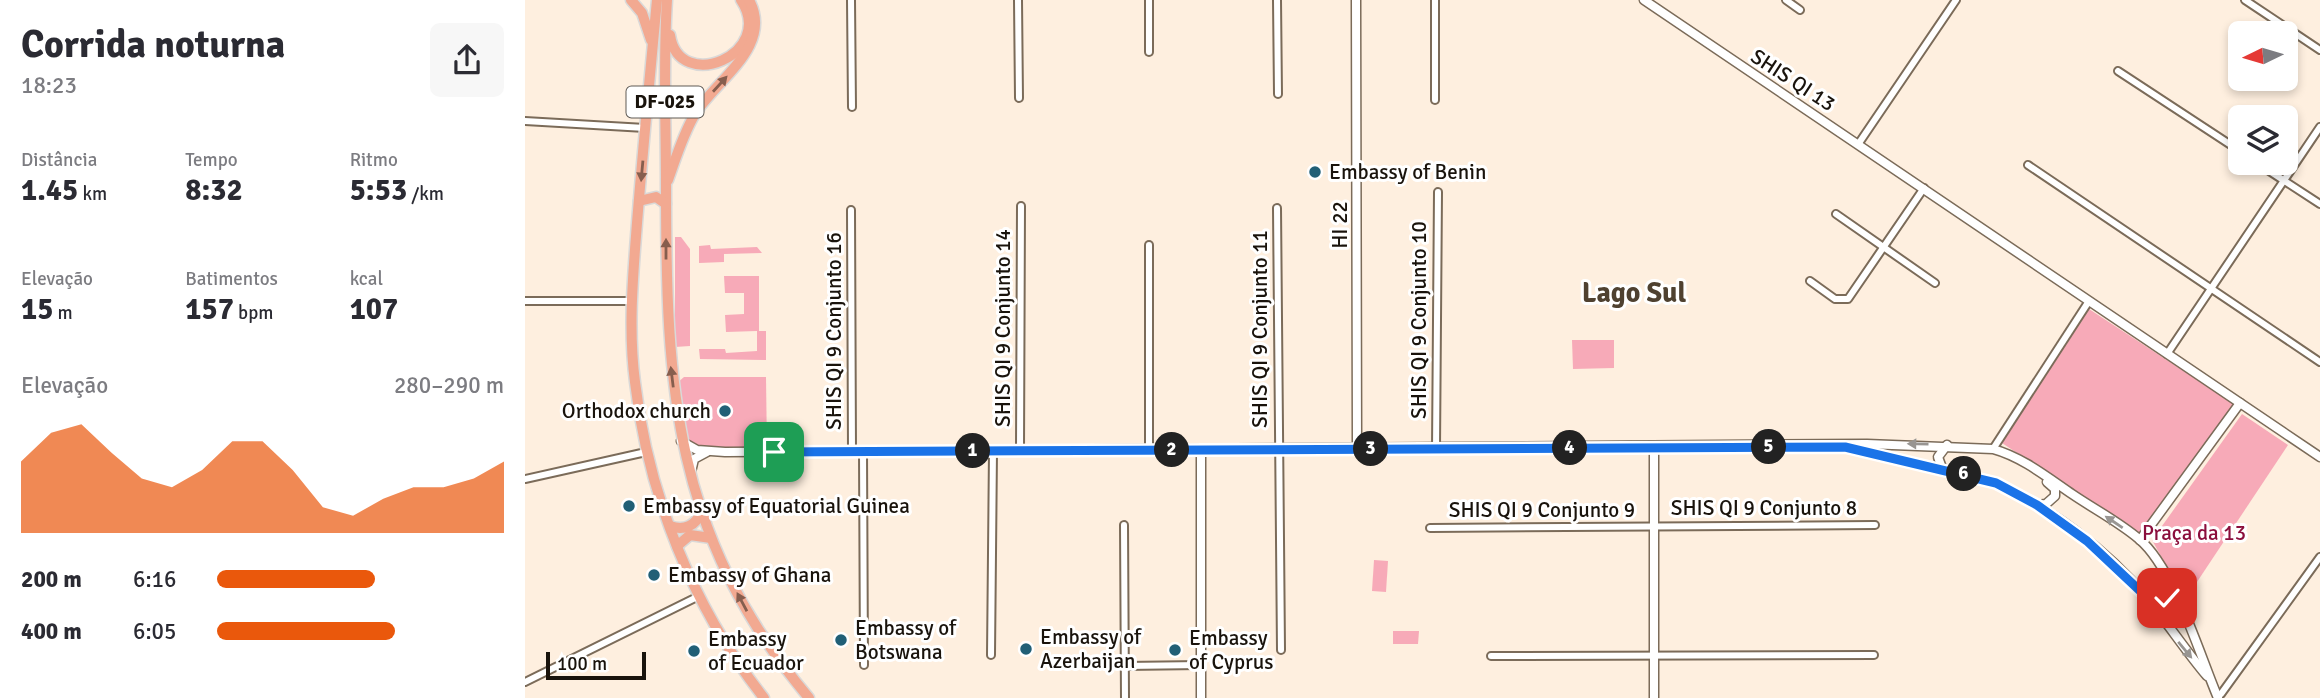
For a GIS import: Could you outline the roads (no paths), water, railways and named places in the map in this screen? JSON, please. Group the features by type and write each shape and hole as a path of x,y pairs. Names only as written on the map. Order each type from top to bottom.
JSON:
{"main road":[{"path":"631,0 647,24 652,54"},
{"name":"DF-025","path":"657,0 632,301 635,381 646,452 677,547 723,640 764,698"},
{"name":"DF-025","path":"667,0 666,204 670,350 681,442 690,478 711,538 753,622 780,663 809,698"},
{"path":"667,14 671,42 681,56 706,66 731,57 743,43 748,22 741,0"},
{"path":"666,187 695,114 746,53 755,30 749,0"},
{"path":"639,201 656,197 666,204"},
{"path":"670,526 689,526 697,522 701,512"},
{"path":"677,547 690,535 711,538"}],"street":[{"path":"851,0 852,107"},
{"path":"1019,0 1019,98"},
{"path":"1149,0 1149,52"},
{"path":"1277,0 1278,94"},
{"name":"HI 22","path":"1356,0 1357,449"},
{"path":"1435,0 1436,100"},
{"name":"SHIS QI 13","path":"1644,0 2320,457"},
{"path":"1786,0 1800,10"},
{"path":"1859,143 1956,0"},
{"path":"2245,0 2320,50"},
{"path":"2118,71 2228,143"},
{"path":"525,121 645,128"},
{"path":"2167,354 2320,127"},
{"path":"2028,165 2320,362"},
{"path":"2275,175 2320,204"},
{"path":"1810,281 1835,299 1848,299 1924,188"},
{"name":"SHIS QI 9 Conjunto 10","path":"1436,449 1438,192"},
{"name":"SHIS QI 9 Conjunto 14","path":"1020,451 1021,206"},
{"name":"SHIS QI 9 Conjunto 11","path":"1277,208 1281,650"},
{"name":"SHIS QI 9 Conjunto 16","path":"851,210 852,451"},
{"path":"1836,214 1935,283"},
{"path":"1149,245 1149,450"},
{"path":"1993,449 2089,300"},
{"path":"525,301 632,301"},
{"path":"2140,540 2240,403"},
{"path":"681,442 707,452 1947,445 1993,449 2010,453 2035,468 2140,540 2158,562 2211,681"},
{"path":"1942,468 1938,457 1947,445"},
{"path":"1654,447 1654,698"},
{"path":"1845,447 1996,483 2037,505 2111,561 2154,604 2167,598 2171,588"},
{"path":"1201,450 1201,698"},
{"path":"863,451 864,665"},
{"path":"991,655 993,451"},
{"path":"525,480 646,452"},
{"path":"690,478 694,459 707,452"},
{"path":"2035,468 2055,489 2050,502 2037,505"},
{"path":"1124,524 1125,698"},
{"name":"SHIS QI 9 Conjunto 8","path":"1654,527 1875,525"},
{"name":"SHIS QI 9 Conjunto 9","path":"1430,528 1654,527"},
{"path":"2146,597 2220,696 2320,557"},
{"path":"525,682 699,596"},
{"path":"1491,656 1874,655"},
{"path":"1125,666 1201,665"}],"place":[{"name":"Embassy of Benin","path":"1315,172"},
{"name":"Orthodox church","path":"725,411"},
{"name":"Embassy of Equatorial Guinea","path":"629,506"},
{"name":"Embassy of Ghana","path":"654,575"},
{"name":"Embassy of Botswana","path":"841,640"},
{"name":"Embassy of Azerbaijan","path":"1026,649"},
{"name":"Embassy of Cyprus","path":"1175,650"},
{"name":"Embassy of Ecuador","path":"694,651"}],"district":[{"name":"Lago Sul","path":"1634,293"}],"park label":[{"name":"Praça da 13","path":"2194,533"}]}
